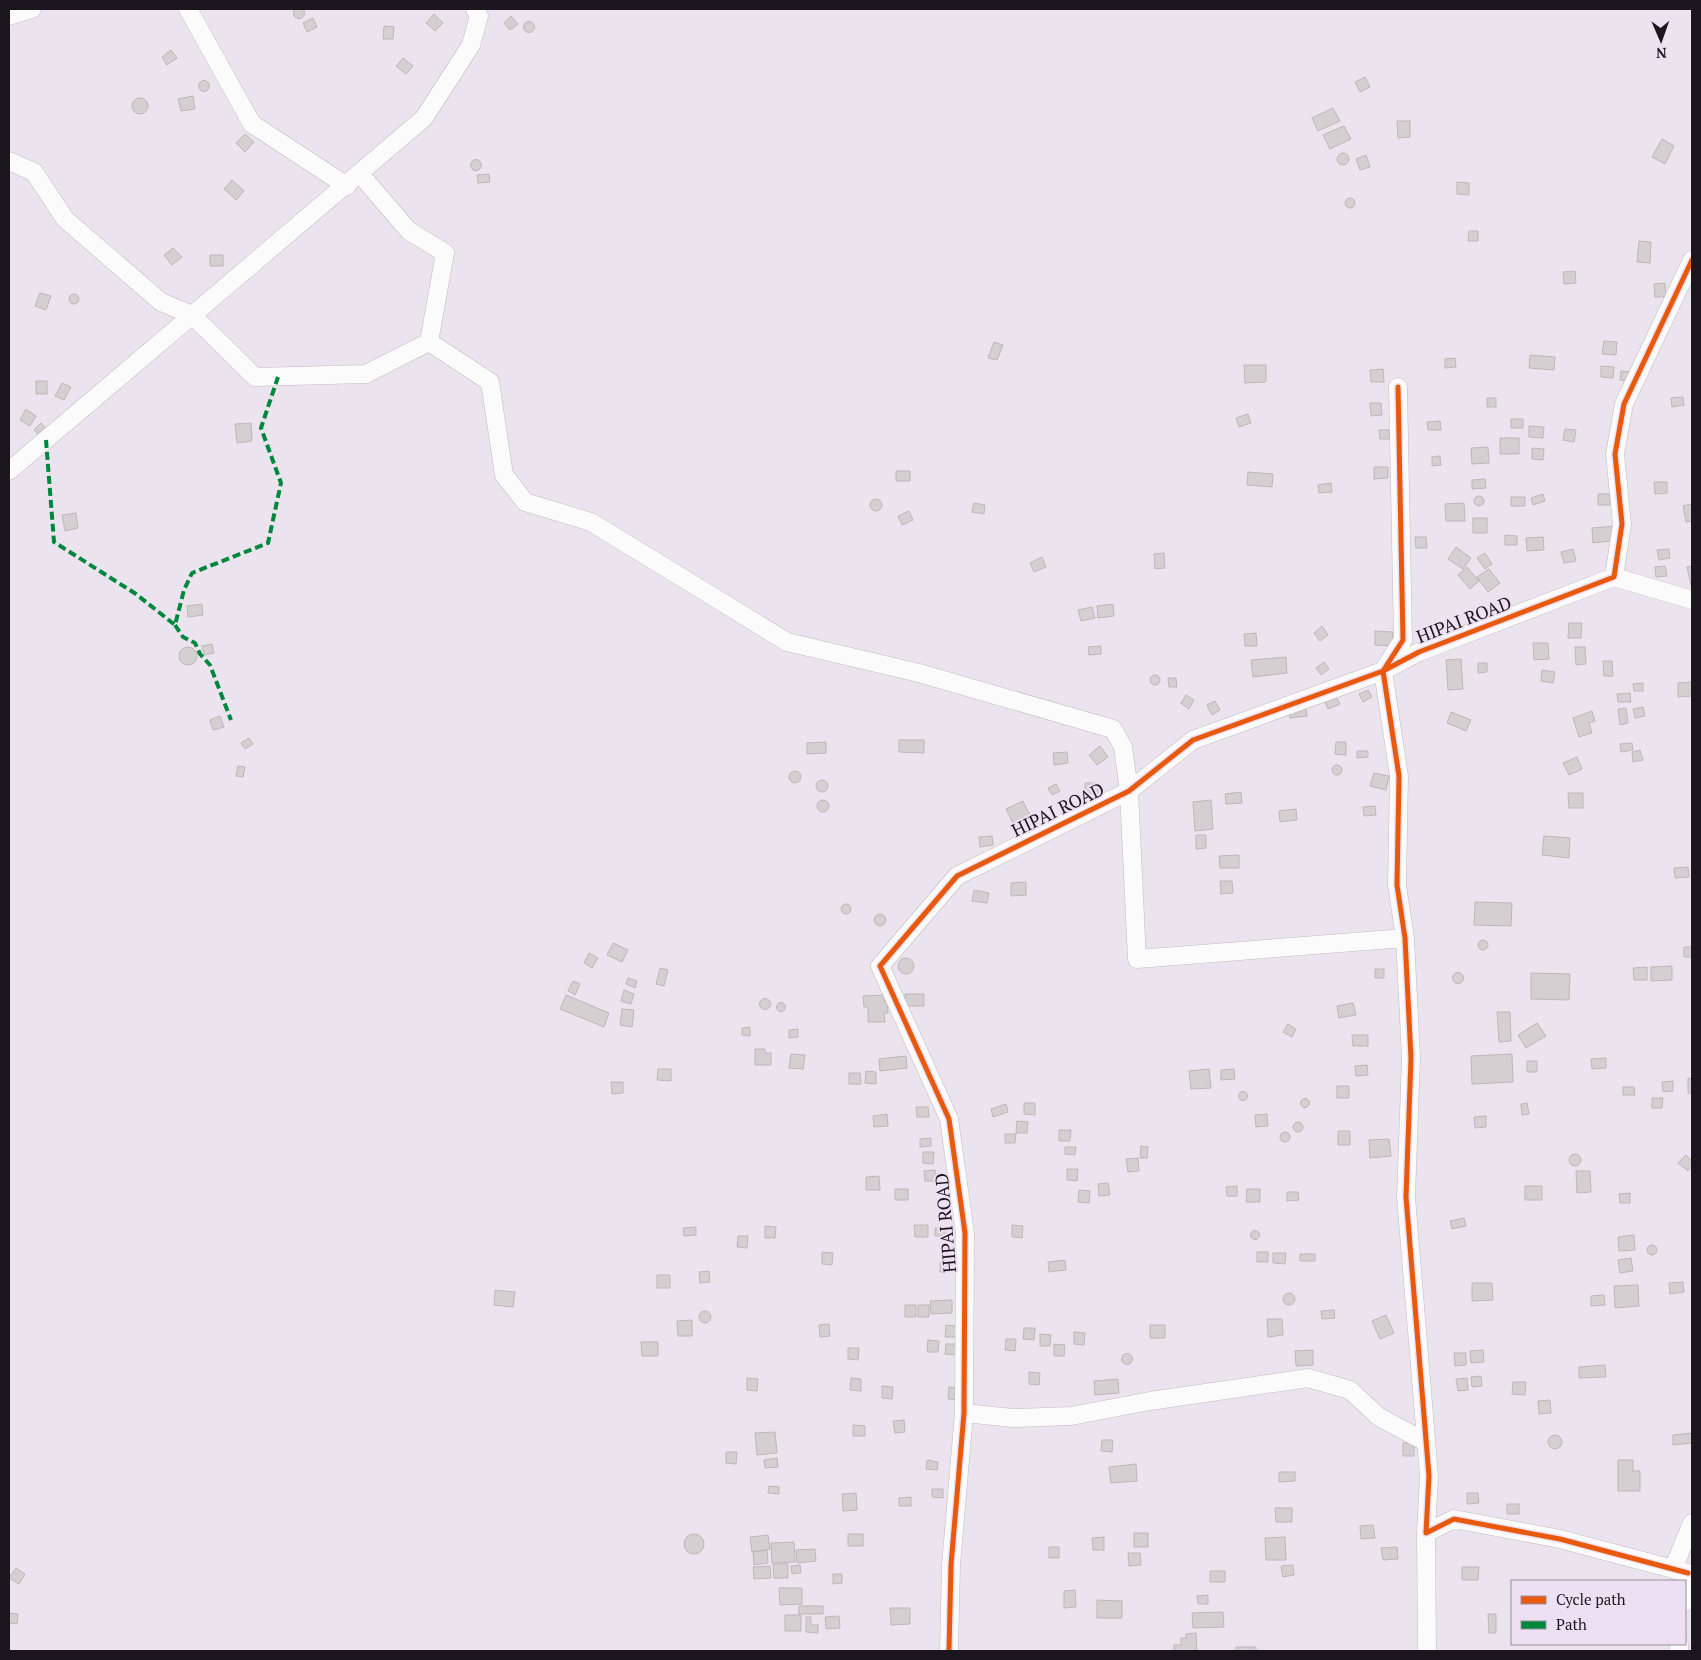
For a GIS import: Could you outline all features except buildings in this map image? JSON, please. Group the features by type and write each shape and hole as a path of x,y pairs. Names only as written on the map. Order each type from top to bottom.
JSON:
{"street":[{"path":"9,16 32,9"},
{"path":"188,9 252,124 347,186"},
{"path":"9,471 347,186 424,118 471,46 479,16 475,9"},
{"path":"9,161 34,172 65,219 161,302 192,315 255,377 366,374 429,342"},
{"path":"360,174 409,232 445,253 429,342"},
{"path":"1692,260 1624,404 1614,454 1622,524 1614,577 1692,600"},
{"path":"429,342 490,382 504,475 525,502 591,522 787,642 918,673 1113,729 1123,748 1129,791 1137,959 1405,938"},
{"path":"1398,386 1403,640 1383,671 1399,776 1397,884 1405,938 1411,1058 1406,1197 1429,1476 1426,1533 1427,1651"},
{"name":"HIPAI ROAD","path":"949,1651 951,1564 964,1413 965,1233 949,1119 880,966 957,876 1129,791 1193,740 1383,671 1419,652 1614,577"},
{"path":"964,1413 1013,1418 1071,1416 1150,1401 1308,1378 1350,1390 1380,1417 1426,1442"},
{"path":"1426,1533 1454,1519 1560,1539 1684,1572 1692,1523"}],"marked path":[{"path":"46,440 54,542 136,594 175,625 184,590 192,573 268,543 281,483 261,428 278,377"},
{"path":"175,625 183,637 195,643 200,654 210,665 231,720"}],"cycle path":[{"path":"949,1651 951,1565 964,1413 965,1233 949,1119 880,966 957,876 1129,791 1193,740 1383,671 1419,652 1614,577 1622,524 1615,454 1624,404 1692,260"},
{"path":"1398,387 1403,640 1383,671 1399,776 1397,885 1405,938 1411,1058 1406,1197 1429,1476 1426,1533 1454,1519 1560,1539 1688,1573"}]}
